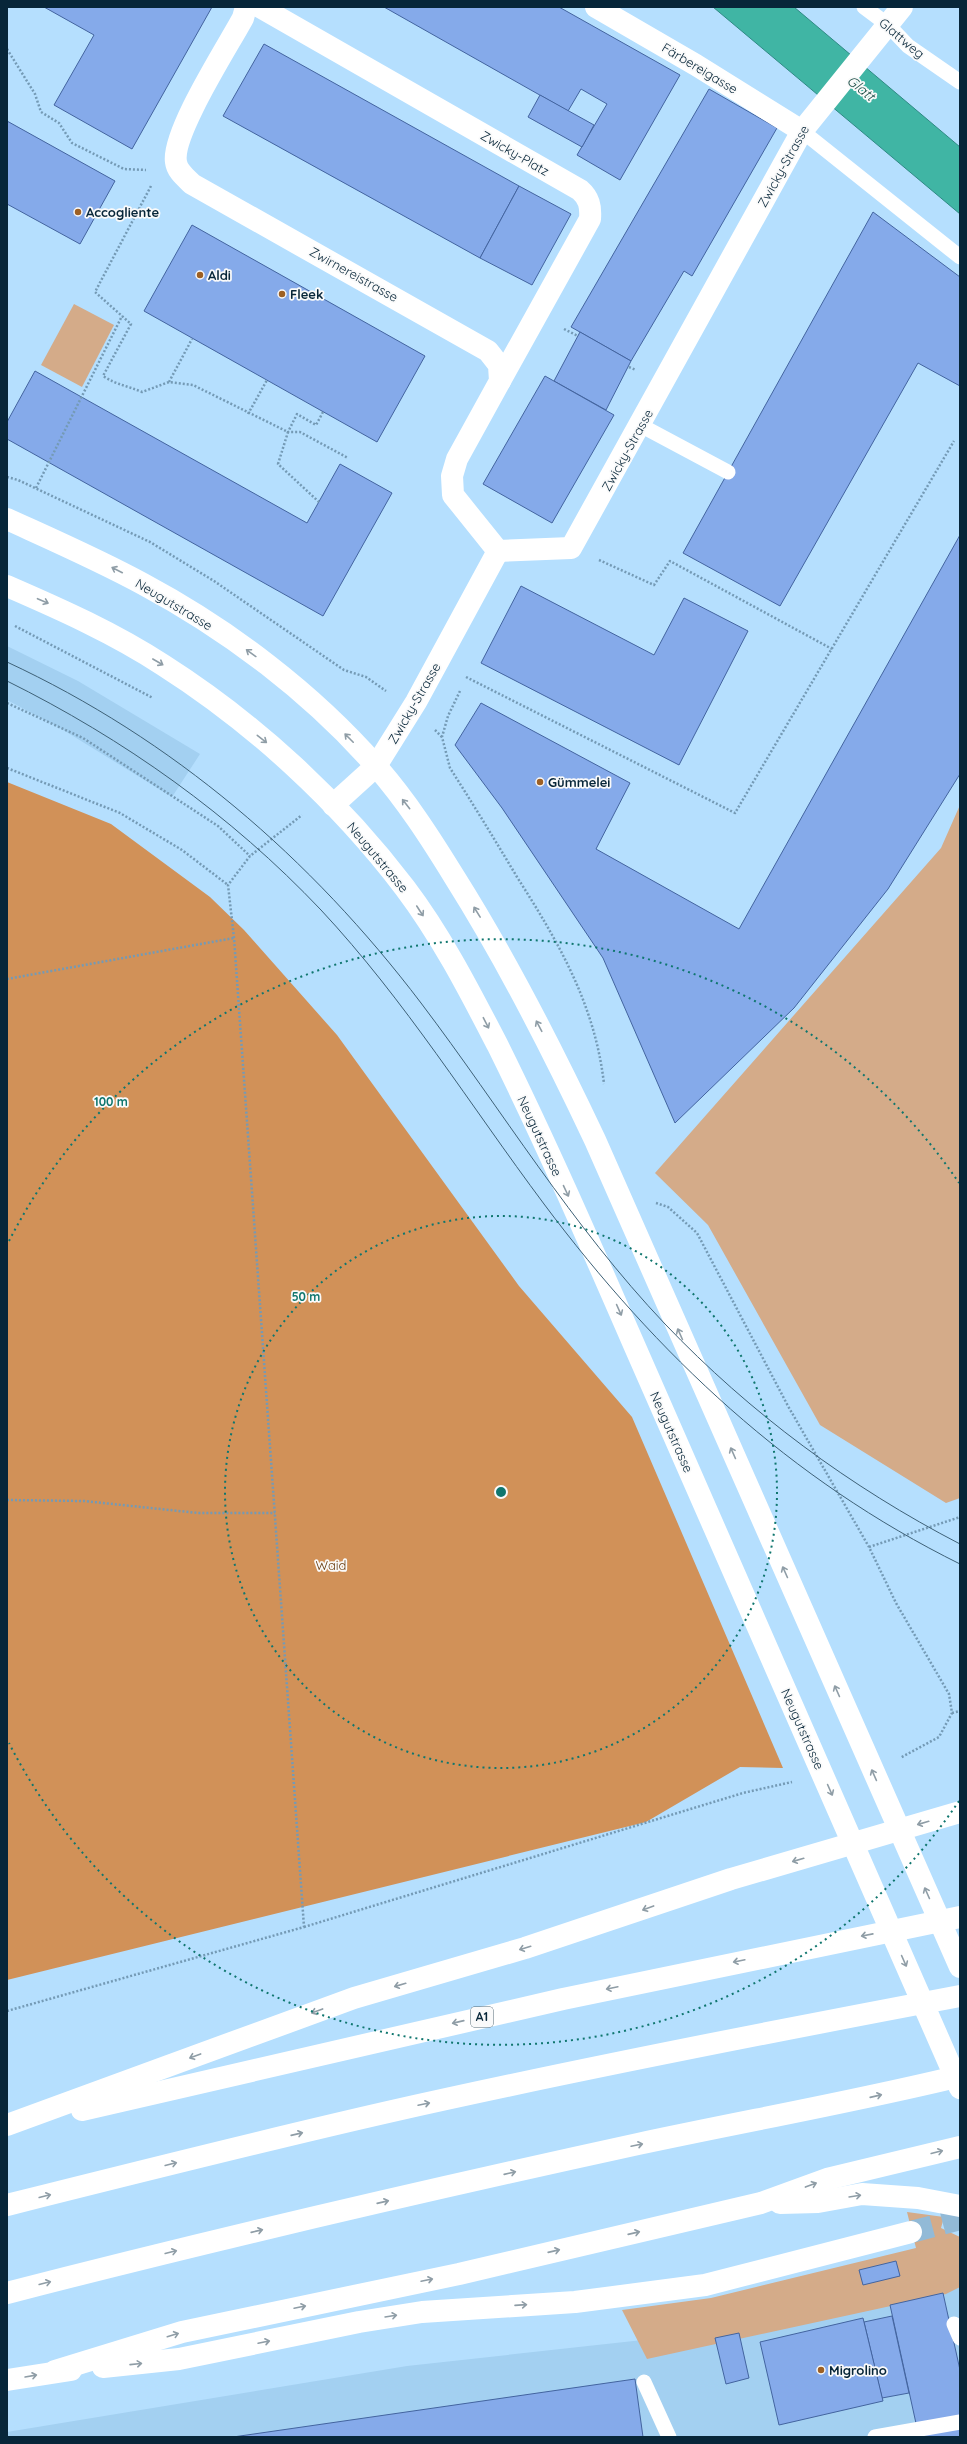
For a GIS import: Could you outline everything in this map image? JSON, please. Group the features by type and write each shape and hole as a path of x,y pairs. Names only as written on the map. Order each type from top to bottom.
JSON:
{"main road":[{"path":"170,172 176,163 176,152 183,128 243,18 246,7"},
{"name":"Zwicky-Platz","path":"260,7 580,190 586,196 591,210 590,219 500,381"},
{"name":"Färbereigasse","path":"596,7 805,126"},
{"name":"Zwicky-Strasse","path":"571,548 805,126 902,7"},
{"name":"Zwirnereistrasse","path":"170,172 488,351 499,365 500,381"},
{"path":"500,381 457,459 452,476 453,495 498,551 571,548"},
{"name":"Neugutstrasse","path":"7,519 97,560 144,584 194,614 254,655 315,704 376,766 412,812 481,919 557,1061 617,1191 960,1967"},
{"name":"Zwicky-Strasse","path":"376,766 411,709 498,551"},
{"name":"Neugutstrasse","path":"7,586 70,613 163,665 275,750 333,805 370,846 410,896 470,992 512,1074 582,1226 960,2088"},
{"path":"333,805 376,766"},
{"path":"7,2125 354,1998 525,1948 731,1879 960,1812"},
{"name":"A1","path":"7,2129 180,2086 494,2014 747,1960 960,1917"},
{"path":"7,2205 311,2130 572,2072 960,1996"},
{"path":"7,2293 219,2240 557,2162 838,2104 960,2076"},
{"path":"55,2371 182,2332 459,2274 761,2203 827,2179 960,2147"},
{"path":"761,2203 818,2202 862,2194 918,2198 960,2206"},
{"path":"7,2380 55,2371 179,2359 358,2322 422,2312 575,2302 705,2285 911,2232"}],"lane":[{"name":"Glattweg","path":"864,7 888,25 908,46 960,82"},
{"path":"805,126 960,258"},
{"path":"640,425 728,472"},
{"path":"644,2382 669,2437"},
{"path":"875,2437 960,2422"}],"path":[{"path":"7,49 35,94 42,112 59,123 72,143 124,169 170,172 95,292 131,324 103,376 119,386 126,385 142,392 169,382 193,385 248,414 288,432 300,432 348,458"},
{"path":"36,488 122,316"},
{"path":"169,382 192,339"},
{"path":"248,414 267,380"},
{"path":"319,502 278,464 288,432 297,414 316,425 323,412"},
{"path":"463,682 466,676 735,813 954,441"},
{"path":"7,477 36,488 150,542 214,581 344,670 366,677 411,709 442,737"},
{"path":"571,548 654,585 670,561 832,649"},
{"path":"14,625 158,700"},
{"path":"460,689 448,716 442,737 450,768 558,942 582,994 600,1053 604,1090"},
{"path":"7,703 83,738 218,826 250,856"},
{"path":"7,768 120,814 182,850 228,886"},
{"path":"298,808 304,813 250,856 228,886 234,938 304,1927"},
{"path":"7,979 234,938"},
{"path":"617,1191 668,1207 697,1233 788,1406 869,1547 896,1603 949,1694 952,1713 939,1737 903,1757 896,1758"},
{"path":"7,1500 84,1501 198,1513 275,1513"},
{"path":"869,1547 960,1517"},
{"path":"952,1713 960,1711"},
{"path":"7,2011 304,1927 743,1792 797,1781"}],"shaded area":[{"path":"74,304 114,325 82,387 41,365"},
{"path":"7,646 78,681 200,754 172,797 60,728 7,700"},
{"path":"960,805 960,1498 946,1503 820,1425 708,1225 655,1173 941,848"},
{"path":"907,2212 944,2217 941,2228 960,2237 960,2287 946,2294 647,2359 622,2310 711,2298 916,2248"},
{"path":"960,2241 960,2437 7,2437 7,2432 407,2366 670,2337"}],"green space":[{"name":"Waid","path":"7,782 111,824 210,897 244,930 337,1035 519,1286 632,1417 783,1768 740,1767 646,1822 7,1980"}],"water":[{"name":"Glatt","path":"713,7 794,7 960,147 960,214"}],"building":[{"path":"44,7 212,7 132,149 54,105 94,35"},
{"path":"384,7 559,7 680,75 620,180 577,155 607,104 581,89 568,111"},
{"path":"264,44 519,186 480,258 223,116"},
{"path":"709,89 777,128 692,276 684,271 631,361 571,327"},
{"path":"540,95 594,125 582,147 528,117"},
{"path":"7,121 115,181 80,244 7,204"},
{"path":"519,186 571,214 532,285 480,258"},
{"path":"873,212 960,277 960,386 918,363 780,606 683,553"},
{"path":"192,225 425,356 377,442 144,311"},
{"path":"580,332 631,361 606,410 554,381"},
{"path":"35,371 307,523 340,464 392,493 323,616 7,439 7,422"},
{"path":"545,376 614,415 552,523 483,484"},
{"path":"960,535 960,774 888,889 794,1008 675,1123 603,958 502,808 455,745 481,703 630,783 596,849 739,929"},
{"path":"521,586 654,655 684,598 748,631 679,765 481,663"},
{"path":"896,2261 900,2276 863,2285 859,2270"},
{"path":"943,2293 960,2370 960,2437 919,2437 890,2305"},
{"path":"892,2316 909,2393 882,2398 864,2322"},
{"name":"Migrolino","path":"863,2318 883,2401 779,2425 760,2342"},
{"path":"739,2333 749,2378 726,2384 715,2338"},
{"path":"635,2379 643,2437 233,2437"}],"tunnel":[{"path":"911,2232 960,2219"}],"tram line":[{"path":"7,662 68,693 126,727 182,766 235,807 285,852 333,899 378,950 421,1003 568,1208 599,1248 665,1324 731,1388 803,1446 879,1498 960,1544"},
{"path":"7,681 93,728 134,754 213,811 286,875 352,944 409,1016 544,1204 587,1259 633,1312 680,1362 731,1409 783,1453 839,1494 898,1531 960,1564"}],"place":[{"name":"Accogliente","path":"78,212"},
{"name":"Aldi","path":"200,275"},
{"name":"Fleek","path":"282,294"},
{"name":"Gümmelei","path":"540,782"},
{"name":"Migrolino","path":"821,2370"}]}
